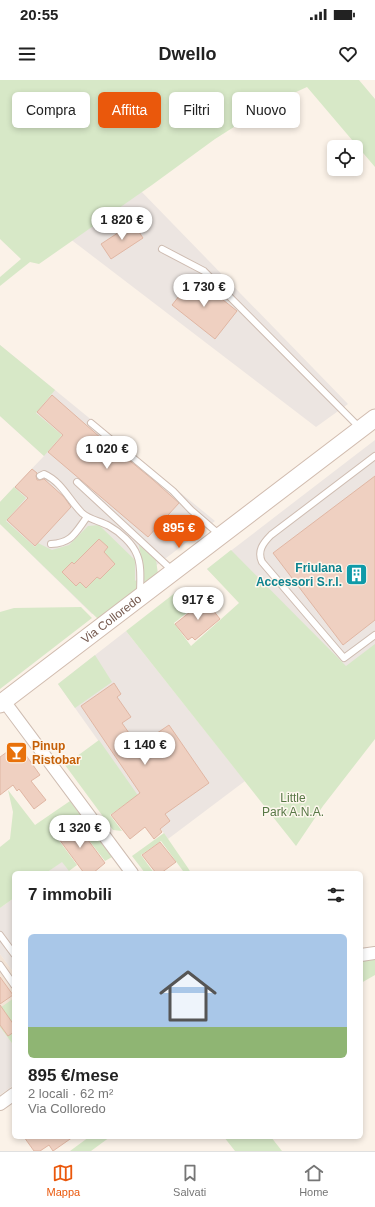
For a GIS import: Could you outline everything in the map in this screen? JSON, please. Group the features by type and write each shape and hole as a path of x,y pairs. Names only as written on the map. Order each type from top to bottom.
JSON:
{"main road":[{"name":"Via Colloredo","path":"2,702 375,418"}],"street":[{"path":"2,702 130,871"},
{"path":"363,955 375,953"},
{"path":"0,1104 12,1095"}],"lane":[{"path":"162,249 204,271 361,429"},
{"path":"91,424 173,491 191,510 221,535"},
{"path":"375,456 264,541 260,550 260,557 262,562 344,658 375,635"},
{"path":"40,476 44,474 48,476 65,491 81,512 87,517 110,527 127,540 137,554 139,561 140,597"},
{"path":"77,482 174,571"},
{"path":"51,544 62,543 70,539 87,517"},
{"path":"0,935 12,951"},
{"path":"0,965 12,982"}],"shaded area":[{"path":"137,187 348,404 316,427 65,235"},
{"path":"0,345 215,521 92,614 0,524 0,502 44,456 0,416"},
{"path":"375,440 375,739 207,569"},
{"path":"126,631 245,781 168,839 58,684"},
{"path":"62,861 70,871 49,871"},
{"path":"12,899 12,970 0,954 0,908"},
{"path":"0,954 12,970 12,1043 0,1027"},
{"path":"0,1027 12,1043 12,1086 0,1095"}],"green space":[{"path":"0,80 359,80 375,99 375,167 363,153 363,140 352,140 307,87 296,92 232,92 232,128 39,264 30,262 0,286 0,277 21,259 0,239"},
{"path":"0,345 55,390 36,413 62,435 44,456 0,416"},
{"path":"14,487 26,498 6,521 35,547 38,543 52,550 69,545 88,526 99,525 135,560 135,581 144,574 139,545 156,560 158,574 98,619 0,524 0,502"},
{"name":"Little Park A.N.A.","path":"231,550 346,666 375,644 375,739 323,806 296,846 126,631 180,589 204,599 174,623 191,646 239,603 207,569"},
{"path":"81,607 92,618 0,689 0,612 14,608"},
{"path":"95,655 112,682 75,708 58,684"},
{"path":"99,740 144,804 131,800 110,815 122,831 113,830 65,765"},
{"path":"8,790 35,825 70,801 112,857 105,861 74,821 55,835 77,865 69,871 62,862 49,871 12,871 12,899 0,908 0,847 10,839 13,812"},
{"path":"164,833 190,871 183,871 161,841 141,855 153,871 143,871 132,856"},
{"path":"375,958 375,975 363,982 363,959"},
{"path":"12,999 12,1043 0,1027 0,1008"},
{"path":"86,1139 107,1139 91,1151 70,1151"},
{"path":"226,1139 273,1139 282,1151 235,1151"}],"building":[{"path":"133,223 143,238 111,259 101,244"},
{"path":"194,277 237,311 215,339 172,305"},
{"path":"52,395 118,453 119,452 152,479 179,503 148,537 48,452 63,435 37,412"},
{"path":"32,469 37,473 37,480 44,479 64,497 71,507 35,546 7,520 28,498 15,487"},
{"path":"375,476 375,620 343,645 273,553"},
{"path":"99,539 108,547 104,552 115,564 100,579 97,577 86,588 80,582 76,586 62,572 72,562 74,564"},
{"path":"205,600 220,619 195,640 192,637 188,640 175,624"},
{"path":"114,683 121,694 117,697 131,717 122,723 138,746 169,725 209,783 165,814 170,821 160,829 162,832 154,839 145,827 130,839 111,815 140,793 81,706"},
{"path":"18,744 40,775 31,781 46,800 34,809 19,789 17,791 13,785 0,795 0,757"},
{"path":"74,821 105,863 95,871 83,871 56,835"},
{"path":"160,842 176,862 164,871 154,871 142,855"},
{"path":"0,977 12,996 0,1004"},
{"path":"0,1005 12,1022 12,1033 8,1036 0,1025"},
{"path":"25,1139 70,1139 53,1151 49,1145 40,1151 34,1151"}],"place":[{"name":"Friulana Accessori S.r.l.","path":"357,575"},
{"name":"Pinup Ristobar","path":"16,753"}]}
